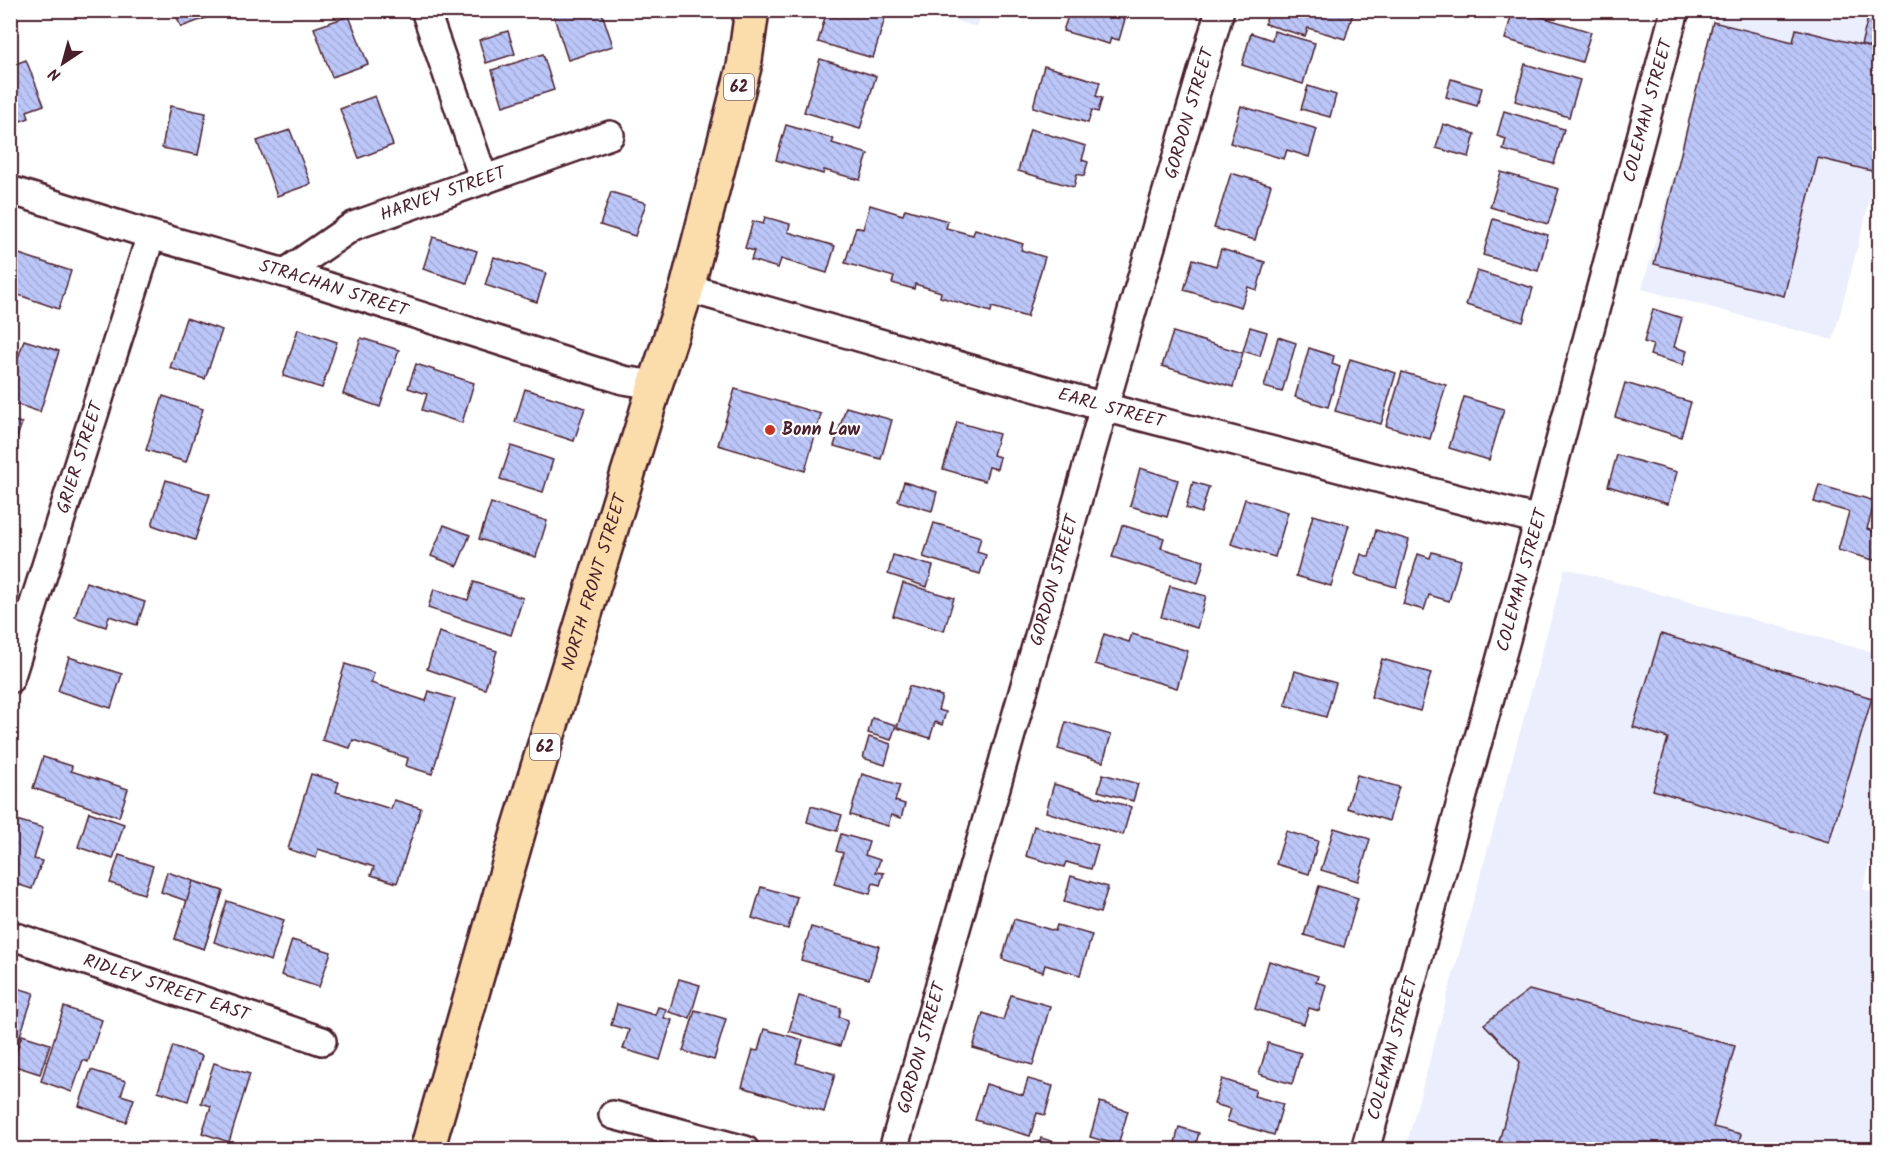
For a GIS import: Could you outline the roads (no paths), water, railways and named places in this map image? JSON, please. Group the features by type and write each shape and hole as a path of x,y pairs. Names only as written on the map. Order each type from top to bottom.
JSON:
{"main road":[{"name":"NORTH FRONT STREET","path":"427,1149 520,826 655,385 687,288 744,67 752,10"}],"street":[{"path":"424,10 484,180"},
{"name":"GORDON STREET","path":"893,1149 1104,407 1220,10"},
{"name":"COLEMAN STREET","path":"1365,1149 1539,520 1675,10"},
{"name":"HARVEY STREET","path":"285,273 353,226 610,135"},
{"name":"STRACHAN STREET","path":"10,190 151,235 285,273 623,380 655,385"},
{"name":"GRIER STREET","path":"10,679 151,235"},
{"name":"EARL STREET","path":"687,288 1104,407 1539,520"},
{"name":"RIDLEY STREET EAST","path":"10,935 322,1041"},
{"path":"613,1115 745,1149"}],"place":[{"name":"Bonn Law","path":"770,430"}]}
